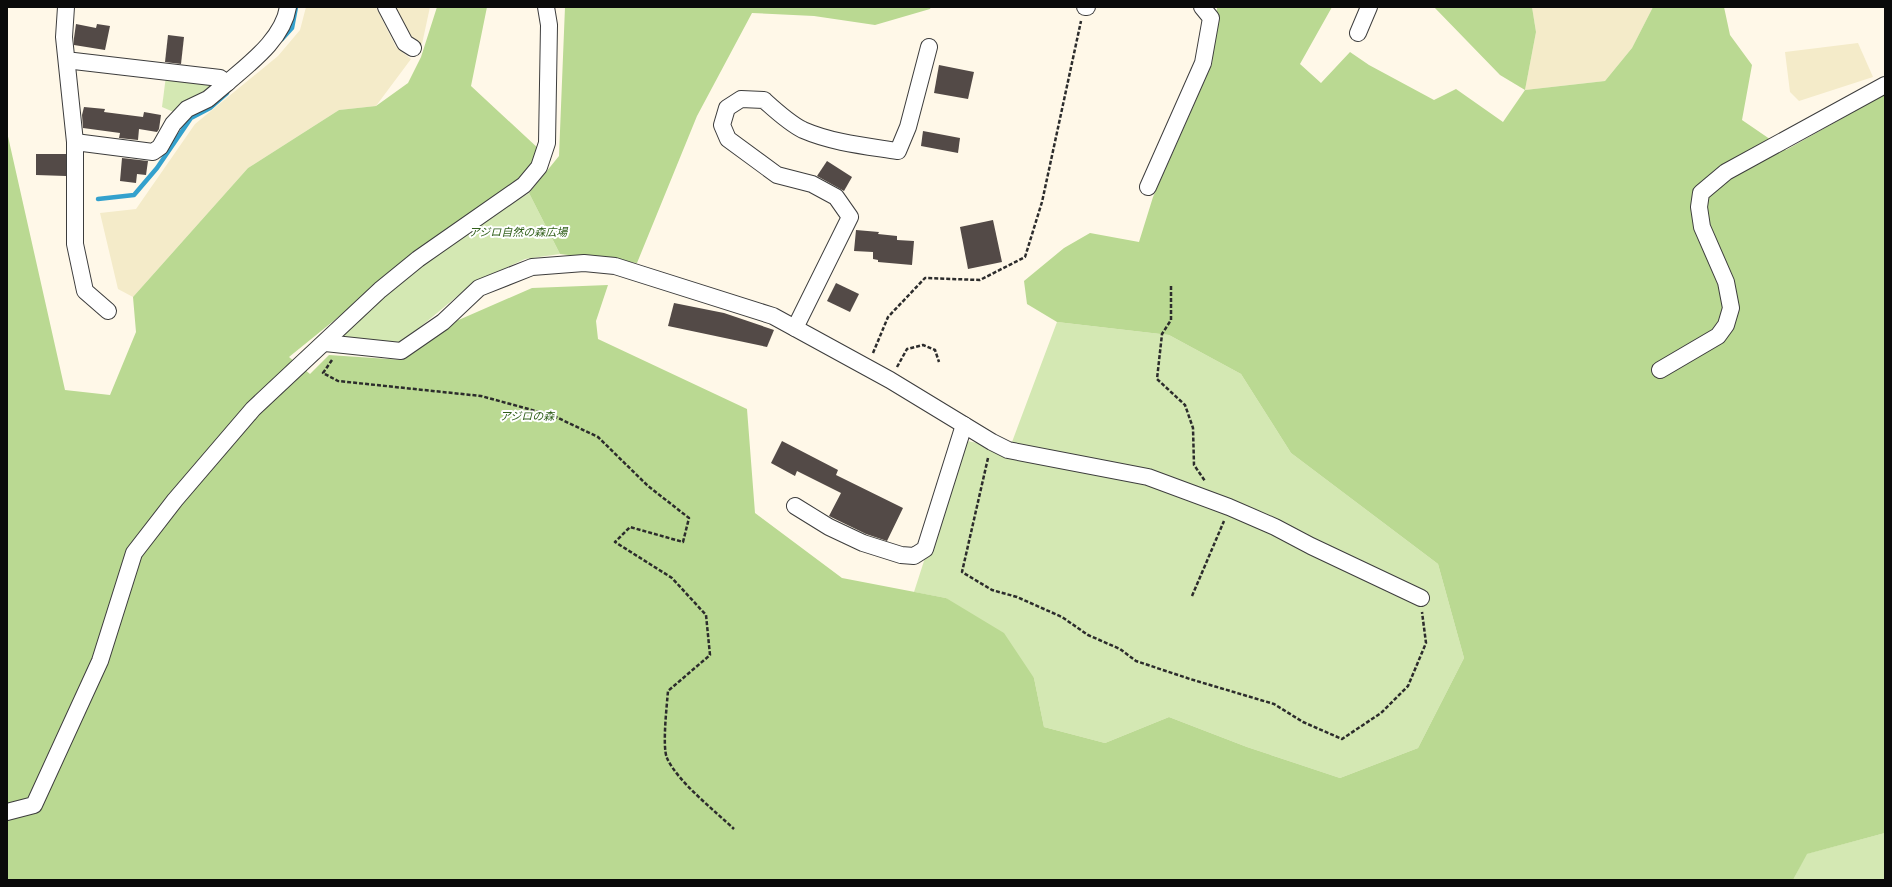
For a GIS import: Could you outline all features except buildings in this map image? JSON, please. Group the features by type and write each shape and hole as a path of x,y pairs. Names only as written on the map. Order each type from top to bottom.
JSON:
{"street":[{"path":"66,7 64,37 75,142 75,244 85,291 108,311"},
{"path":"75,142 153,152 160,146 173,124 187,109 208,99 258,56 277,34 287,16 288,7"},
{"path":"386,7 405,43 413,48"},
{"path":"7,812 34,805 100,661 134,553 175,500 253,409 388,284 418,259 524,185 539,166 547,142 549,25 546,7"},
{"path":"1148,187 1203,63 1211,18 1202,7"},
{"path":"1358,33 1369,7"},
{"path":"795,328 850,217 836,197 812,184 777,174 728,139 722,125 727,108 741,99 764,100 777,112 803,130 842,143 898,151 908,127 929,47"},
{"path":"67,63 74,61 220,78 227,83"},
{"path":"1660,370 1718,336 1726,325 1731,308 1726,282 1702,226 1699,207 1701,193 1726,172 1885,85"},
{"path":"325,343 401,351 443,322 479,288 532,267 584,264 615,266 772,316 868,367 992,442 1008,450 1148,477 1229,507 1275,527 1311,546 1421,598"},
{"path":"795,506 829,527 863,543 901,555 914,556 925,549 964,425"}],"path":[{"path":"868,367 888,317 925,278 980,280 1025,257 1042,202 1085,7"},
{"path":"1171,286 1171,320 1162,334 1158,379 1184,406 1193,428 1194,465 1207,484 1206,499"},
{"path":"890,380 907,349 923,345 935,350 939,362"},
{"path":"332,360 323,374 338,382 481,396 554,416 598,437 648,486 689,518 683,542 630,527 615,542 672,578 706,615 710,655 668,691 665,717 666,757 681,779 734,829"},
{"path":"992,442 962,572 992,590 1017,597 1062,617 1088,635 1120,649 1136,661 1274,704 1303,722 1342,739 1381,713 1408,686 1426,643 1421,598"},
{"path":"1192,596 1229,507"}],"shaded area":[{"path":"306,7 376,7 396,47 411,59 376,106 339,110 248,168 133,297 118,289 100,213 136,209 195,124 278,56 300,30"},
{"path":"393,7 430,7 422,44 411,40"},
{"path":"1532,7 1653,7 1632,48 1605,81 1525,90 1536,32"},
{"path":"1858,43 1873,77 1799,101 1790,92 1785,52"}],"green space":[{"name":"アジロの森","path":"437,7 487,7 471,86 540,150 521,181 421,250 289,357 310,374 329,355 403,360 454,322 532,288 608,285 596,321 598,339 747,409 755,513 842,578 946,598 1004,633 1034,678 1044,727 1105,743 1169,717 1247,747 1340,778 1418,748 1464,658 1438,564 1291,453 1241,374 1169,335 1057,322 1027,304 1024,281 1064,248 1090,233 1139,242 1153,197 1212,64 1217,8 1332,7 1300,64 1321,83 1350,52 1369,65 1434,100 1456,89 1503,122 1525,90 1605,81 1632,48 1653,7 1724,7 1730,35 1752,65 1742,120 1786,150 1885,94 1885,833 1807,854 1793,880 7,880 7,132 65,390 110,395 136,332 133,297 248,168 339,110 376,106 408,83 421,57"},
{"path":"565,7 931,7 930,9 875,25 814,16 752,13 697,116 637,263 560,254 529,193 559,156"},
{"path":"1434,7 1532,7 1536,32 1525,90 1500,75"},
{"path":"166,76 219,85 176,113 162,107"},
{"name":"アジロ自然の森広場","path":"529,193 560,254 525,259 473,283 401,343 336,337 392,288 464,235"},
{"path":"1057,322 1169,335 1241,374 1291,453 1438,564 1464,658 1418,748 1340,778 1247,747 1169,717 1105,743 1044,727 1034,678 946,598 914,592 963,440 1009,450"},
{"path":"1885,833 1885,880 1793,880 1806,854"}],"waterway":[{"path":"282,39 292,28 296,7"},
{"path":"98,199 134,195 157,168 191,118 210,108 227,93"}]}
